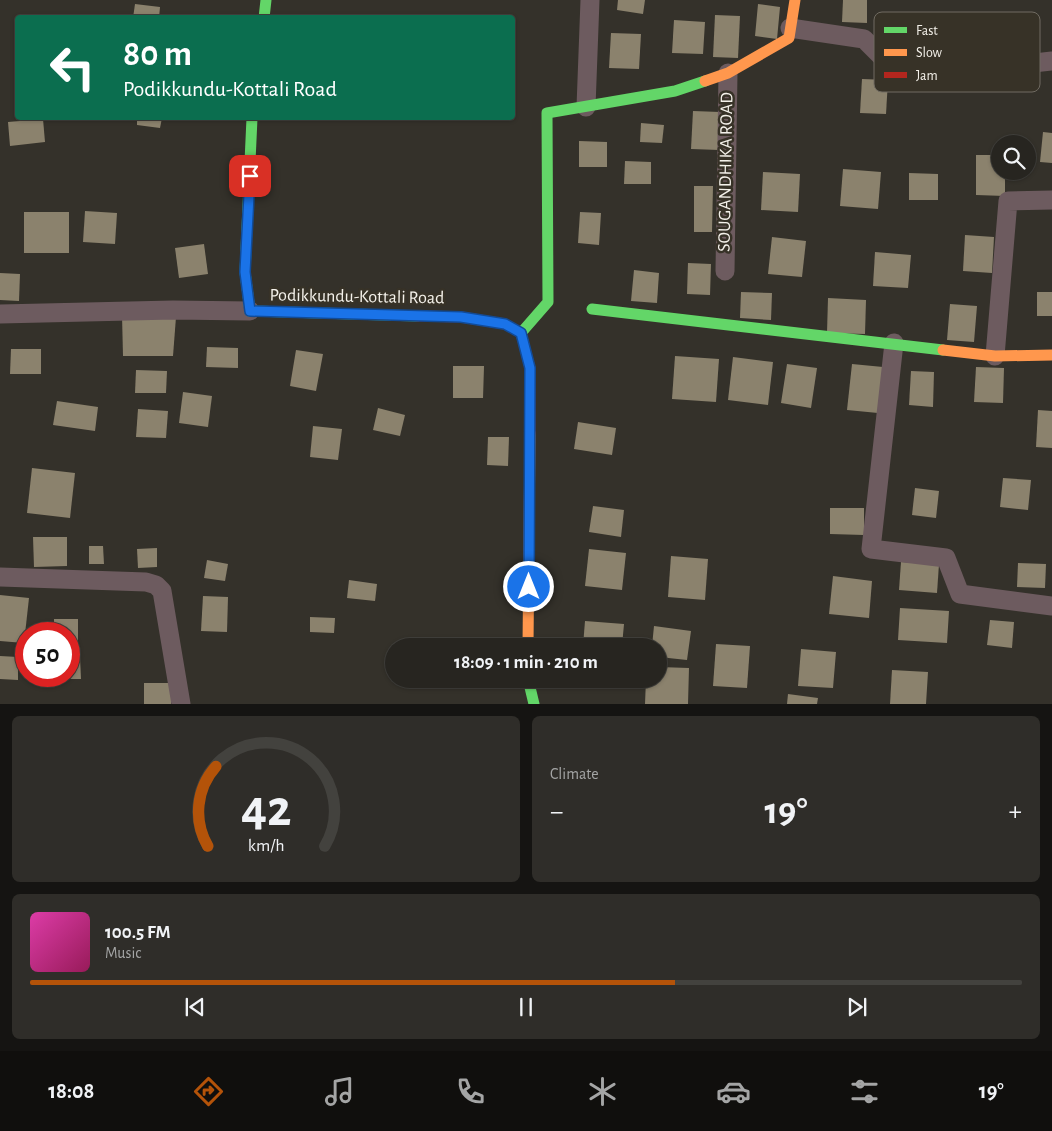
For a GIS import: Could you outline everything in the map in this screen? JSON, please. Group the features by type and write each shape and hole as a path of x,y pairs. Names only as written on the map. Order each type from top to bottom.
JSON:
{"street":[{"path":"264,15 266,0"},
{"path":"586,107 590,0"},
{"path":"528,638 530,368 521,333 548,302 547,114 675,91 728,72 789,38 795,0"},
{"path":"790,28 864,38 874,48"},
{"name":"SOUGANDHIKA ROAD","path":"725,271 728,72"},
{"name":"Podikkundu-Kottali Road","path":"252,120 245,272 250,311 461,317 505,324 521,333"},
{"path":"995,356 1008,200 1052,200"},
{"path":"592,309 995,356 1052,355"},
{"path":"0,314 172,310 250,311"},
{"path":"894,343 871,549 946,558 960,594 1052,606"},
{"path":"0,577 146,582 156,585 162,591 180,704"},
{"path":"530,688 534,704"}],"building":[{"path":"618,0 645,0 643,14 617,10"},
{"path":"843,0 867,0 867,23 842,22"},
{"path":"135,4 160,7 159,15 133,15"},
{"path":"758,4 780,7 777,39 755,36"},
{"path":"715,15 740,16 738,58 713,57"},
{"path":"674,20 705,22 703,54 672,53"},
{"path":"611,33 641,34 639,69 609,68"},
{"path":"862,79 874,79 874,92 887,92 886,114 860,113"},
{"path":"693,111 720,112 719,150 691,149"},
{"path":"43,120 45,142 10,146 8,122"},
{"path":"137,120 162,120 160,128 137,125"},
{"path":"641,123 664,125 662,143 640,142"},
{"path":"1043,132 1052,133 1052,163 1040,162"},
{"path":"579,141 607,142 607,167 579,167"},
{"path":"976,155 991,155 991,180 1005,180 1005,196 976,195"},
{"path":"625,161 651,162 651,184 624,184"},
{"path":"843,169 881,172 878,209 840,206"},
{"path":"763,172 800,174 798,212 761,210"},
{"path":"909,173 938,174 938,200 909,200"},
{"path":"694,186 713,186 712,232 694,232"},
{"path":"85,211 117,213 115,244 83,242"},
{"path":"24,212 69,212 69,253 24,253"},
{"path":"580,212 601,213 599,245 578,243"},
{"path":"965,235 994,237 992,273 963,271"},
{"path":"772,237 806,241 802,277 768,274"},
{"path":"204,244 208,274 179,278 175,248"},
{"path":"875,252 911,255 908,288 873,286"},
{"path":"688,263 711,264 710,295 687,294"},
{"path":"634,270 659,273 657,303 631,301"},
{"path":"0,273 20,274 19,301 0,300"},
{"path":"741,292 772,293 771,320 740,318"},
{"path":"1037,292 1052,292 1052,316 1037,316"},
{"path":"828,298 866,300 865,334 827,333"},
{"path":"950,304 977,306 974,342 947,340"},
{"path":"122,315 176,317 173,356 123,356"},
{"path":"207,347 238,348 238,368 206,367"},
{"path":"11,349 41,349 41,374 10,374"},
{"path":"296,350 323,354 316,391 290,386"},
{"path":"675,356 719,359 716,402 672,399"},
{"path":"733,357 773,362 768,405 728,400"},
{"path":"787,364 817,368 811,408 781,403"},
{"path":"852,364 883,367 878,413 847,410"},
{"path":"453,366 484,366 483,398 453,398"},
{"path":"976,367 1004,368 1003,403 974,402"},
{"path":"136,370 167,371 166,393 135,393"},
{"path":"911,371 934,372 933,407 909,405"},
{"path":"183,392 212,396 208,427 179,423"},
{"path":"57,401 98,407 95,431 53,425"},
{"path":"378,408 405,415 400,436 373,430"},
{"path":"138,409 168,411 166,438 136,437"},
{"path":"1038,410 1052,411 1052,448 1036,447"},
{"path":"578,422 616,428 612,455 574,449"},
{"path":"313,426 342,429 338,460 310,457"},
{"path":"488,437 509,437 508,466 487,465"},
{"path":"32,468 75,473 70,518 27,513"},
{"path":"1003,478 1031,480 1028,510 1000,507"},
{"path":"915,488 939,491 936,518 912,515"},
{"path":"593,506 624,510 621,537 589,532"},
{"path":"830,508 864,508 864,535 830,534"},
{"path":"33,537 67,537 67,566 34,567"},
{"path":"89,546 103,546 104,564 89,564"},
{"path":"157,548 157,567 138,568 137,549"},
{"path":"589,549 626,553 622,590 585,586"},
{"path":"671,556 708,559 705,600 668,597"},
{"path":"207,560 228,564 225,581 204,578"},
{"path":"901,562 939,564 937,593 899,590"},
{"path":"1018,563 1046,564 1045,588 1017,587"},
{"path":"833,576 872,581 869,618 829,614"},
{"path":"349,580 377,584 375,601 347,598"},
{"path":"0,595 29,598 26,622 15,622 15,642 0,641"},
{"path":"203,596 228,597 227,632 201,631"},
{"path":"900,608 949,611 947,643 898,640"},
{"path":"310,617 335,618 334,633 310,632"},
{"path":"54,619 78,619 78,622 54,622"},
{"path":"990,620 1014,622 1012,648 987,645"},
{"path":"585,621 624,624 623,638 584,638"},
{"path":"654,626 691,631 687,660 667,658 667,638 653,638"},
{"path":"716,644 750,646 747,688 713,686"},
{"path":"801,649 836,652 833,688 798,686"},
{"path":"0,656 15,657 15,680 0,679"},
{"path":"667,667 689,668 688,704 645,704 646,688 667,688"},
{"path":"892,670 928,672 926,704 890,704"},
{"path":"144,683 171,683 171,704 144,704"},
{"path":"788,694 818,698 817,704 787,704"}],"traffic: fast":[{"path":"264,15 266,0"},
{"path":"521,333 548,302 547,113 675,91 705,81"},
{"path":"252,120 245,272 250,311 417,316"},
{"path":"592,309 943,350"},
{"path":"530,688 534,704"}],"traffic: slow":[{"path":"705,81 728,73 789,38 795,0"},
{"path":"943,350 995,356 1052,355"},
{"path":"528,638 530,433"}],"traffic: jam":[{"path":"417,316 461,317 505,324 521,333 530,368 530,433"}],"route":[{"path":"250,176 245,272 250,311 461,317 505,324 521,333 530,368 529,587"}]}
